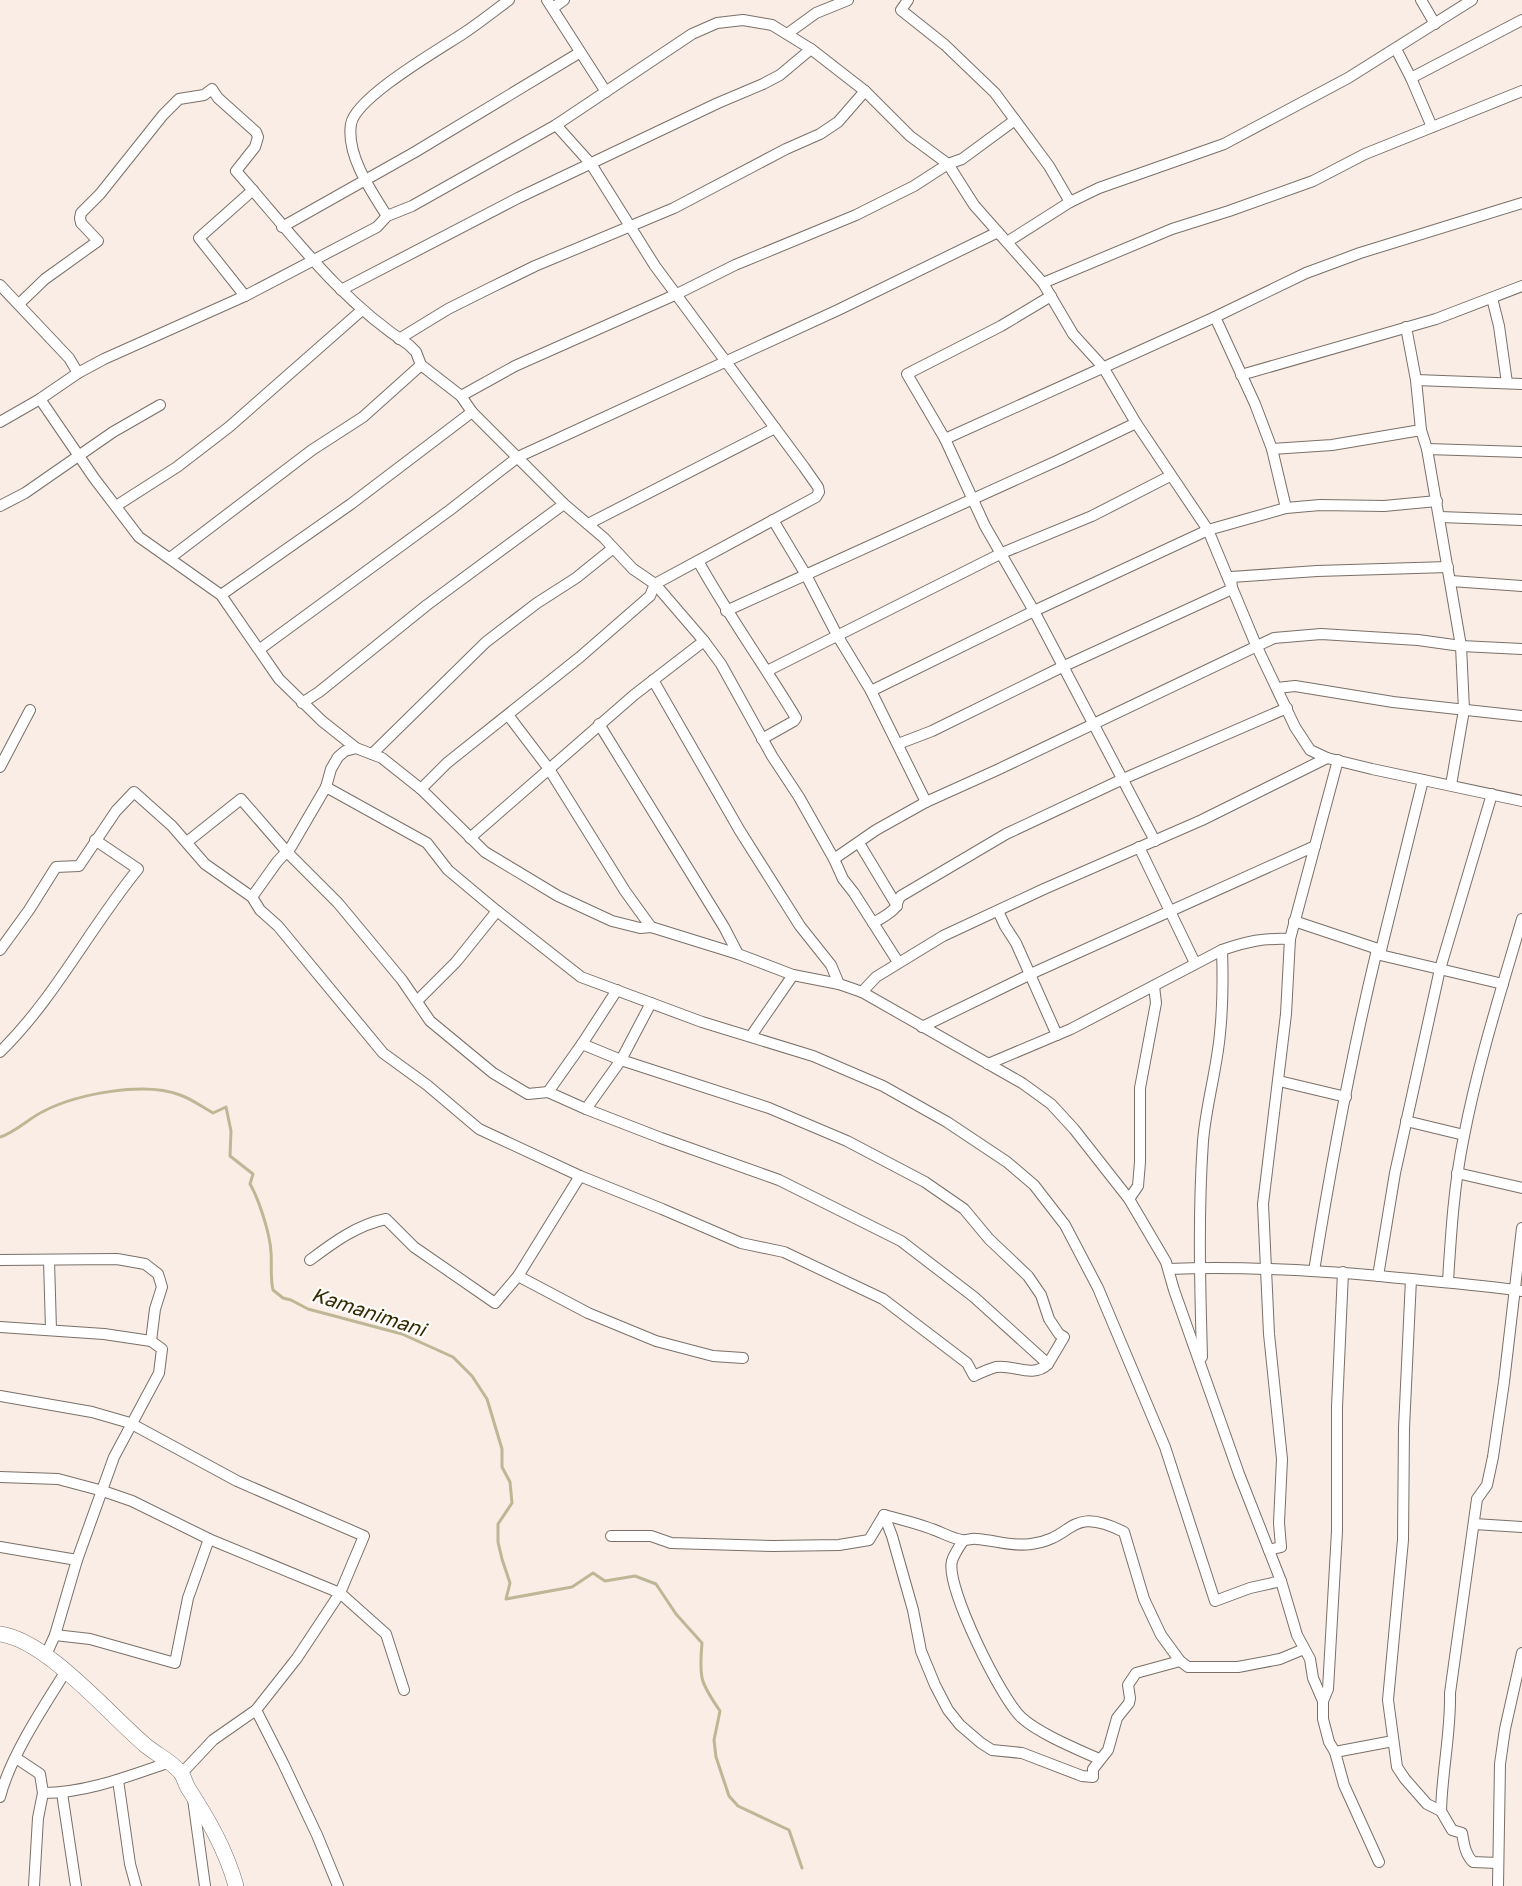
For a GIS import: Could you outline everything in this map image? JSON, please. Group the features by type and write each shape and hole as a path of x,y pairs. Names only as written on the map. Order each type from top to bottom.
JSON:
{"street":[{"path":"387,216 364,181 350,144 353,116 385,86 509,0"},
{"path":"564,0 550,4 579,53 606,92"},
{"path":"787,34 816,13 848,0"},
{"path":"908,0 901,10 945,45 995,93 1049,166 1070,202"},
{"path":"1421,0 1436,24"},
{"path":"1007,242 1070,202 1099,188 1224,144 1348,78 1472,0"},
{"path":"0,422 104,359 245,296 377,228 387,216 412,206 556,125 692,34 717,23 743,20 772,26 811,49 865,91 909,136 948,164 974,205 1042,283 1072,334 1103,367 1170,476 1208,530 1256,645 1295,727 1310,750 1333,759 1522,801"},
{"path":"1412,78 1522,20"},
{"path":"341,290 518,198 763,84 780,75 811,49"},
{"path":"1396,49 1412,78 1432,127"},
{"path":"282,227 579,53"},
{"path":"19,304 45,279 98,241 81,223 81,213 100,194 163,115 179,99 204,95 212,89 218,98 256,132 258,137 255,147 236,171 312,261 362,310 416,352 421,364 461,396 472,412 564,504 588,524 633,569 655,584 704,641 721,664 762,739 799,797 843,879 898,962"},
{"path":"399,339 448,309 490,288 674,208 786,149 820,134 838,122 865,91"},
{"path":"1042,283 1172,229 1313,181 1365,154 1522,91"},
{"path":"461,396 515,366 677,294 735,265 856,215 914,186 948,164 962,159 1015,120"},
{"path":"421,789 447,763 650,597 655,584 816,497 819,492 804,467 655,266 591,164 556,125"},
{"path":"245,296 199,238 253,190"},
{"path":"945,439 1215,317 1306,273 1522,203"},
{"path":"260,649 450,510 518,457 838,310 998,232"},
{"path":"0,285 69,358 78,373"},
{"path":"1241,375 1436,319 1522,286"},
{"path":"1051,296 1000,326 907,374 945,439 985,525 1035,611 1062,667 1124,779 1155,841"},
{"path":"1492,298 1499,326 1507,383"},
{"path":"116,507 177,467 229,428 362,310"},
{"path":"1215,317 1255,404 1272,449 1287,508"},
{"path":"1406,327 1416,380 1421,430 1427,449 1440,517 1461,646 1464,710 1451,785"},
{"path":"170,558 312,450 363,417 421,364"},
{"path":"1416,380 1522,384"},
{"path":"40,399 94,478 139,537 221,595 279,679 303,703 356,748 382,758 421,789 485,852 558,896 612,921 640,928 651,927 738,954 793,975 839,984 862,992 1022,1083 1051,1104 1130,1199 1169,1269 1174,1290 1202,1369 1281,1581 1297,1635 1310,1659 1313,1678 1323,1701"},
{"path":"0,506 25,493 79,454 160,405"},
{"path":"221,595 351,504 472,412"},
{"path":"726,611 1136,423"},
{"path":"588,524 775,428"},
{"path":"1272,449 1332,445 1421,430"},
{"path":"1427,449 1522,452"},
{"path":"767,671 1002,553 1092,516 1170,476"},
{"path":"872,691 1208,530 1287,508 1320,505 1384,506 1437,501"},
{"path":"303,703 428,605 564,504"},
{"path":"1440,517 1522,520"},
{"path":"773,520 807,575 837,635 872,691 926,802"},
{"path":"372,754 486,642 537,603 576,578 612,549"},
{"path":"698,561 726,611 796,718 762,739"},
{"path":"1232,589 1231,577 1240,575 1317,570 1448,567"},
{"path":"1451,581 1522,586"},
{"path":"898,744 967,715 1062,667 1232,589"},
{"path":"834,859 926,802 1274,638 1321,634 1522,649"},
{"path":"470,838 599,724 704,641"},
{"path":"653,680 740,831 800,926 831,965 839,984"},
{"path":"1277,688 1295,686 1393,702 1522,716"},
{"path":"897,906 897,900 901,896 1006,834 1124,779 1287,708"},
{"path":"0,767 30,710"},
{"path":"508,715 549,769 625,891 651,927"},
{"path":"599,724 724,927 738,954"},
{"path":"252,897 287,852 326,787 331,769 338,758 345,751 356,748"},
{"path":"862,992 876,977 943,936 1333,759"},
{"path":"1269,1550 1281,1547 1279,1523 1282,1458 1269,1334 1263,1204 1279,1081 1290,939 1315,846 1333,759"},
{"path":"1314,1271 1362,1012 1423,780"},
{"path":"326,787 428,843 448,870 581,977 702,1022 813,1056 884,1086 947,1122 999,1156 1034,1185 1065,1224 1098,1288 1165,1447 1215,1601 1250,1588 1281,1581"},
{"path":"0,950 30,910 56,867 79,866 116,811 134,792 171,826 205,864 252,897 260,910 278,926 383,1053 427,1085 479,1129 580,1176 741,1243 784,1252 883,1299 967,1363 974,1376 997,1367 1027,1371 1044,1368 1048,1364 1064,1337 1059,1334 1049,1319 1041,1295 1028,1276 989,1239 964,1209 926,1182 847,1141 769,1108 621,1060 582,1044"},
{"path":"1378,1276 1395,1173 1440,969 1492,794"},
{"path":"186,842 241,799 287,852 338,903 402,980 430,1021 493,1073 528,1094 548,1092 586,1109 779,1180 902,1240 974,1297 1048,1364"},
{"path":"0,1052 40,1008 113,899 138,869 95,840"},
{"path":"859,843 897,906"},
{"path":"922,1027 1029,974 1315,846"},
{"path":"1139,847 1196,963"},
{"path":"873,924 897,906"},
{"path":"417,1001 456,962 497,911"},
{"path":"998,911 1016,943 1057,1035"},
{"path":"1448,1281 1457,1173 1464,1135 1482,1059 1522,919"},
{"path":"1294,921 1378,952 1503,984"},
{"path":"988,1064 1057,1035 1222,950 1265,938 1290,939"},
{"path":"1202,1369 1199,1221 1203,1140 1220,1035 1223,991 1222,950"},
{"path":"751,1036 793,975"},
{"path":"1130,1199 1138,1186 1140,1088 1156,1003 1154,986"},
{"path":"548,1092 617,990"},
{"path":"586,1109 621,1060 651,1003"},
{"path":"1279,1081 1346,1097"},
{"path":"1406,1121 1464,1135"},
{"path":"1457,1173 1522,1188"},
{"path":"310,1260 340,1237 375,1221 386,1219 414,1247 495,1303 518,1276 580,1176"},
{"path":"1498,1863 1470,1860 1466,1853 1462,1833 1452,1830 1441,1810 1451,1719 1450,1693 1477,1499 1487,1485 1493,1457 1518,1290 1522,1228"},
{"path":"0,1260 14,1258 117,1259 145,1264 158,1274 162,1287 155,1310 150,1341"},
{"path":"49,1260 51,1330"},
{"path":"1169,1269 1266,1268 1343,1272 1518,1290"},
{"path":"1343,1272 1338,1355 1337,1531 1328,1689 1323,1701 1323,1719 1344,1785 1379,1862"},
{"path":"518,1276 588,1313 656,1341 713,1356 743,1358"},
{"path":"1410,1279 1404,1428 1403,1540 1388,1692 1397,1767 1427,1804 1441,1810"},
{"path":"0,1327 104,1334 150,1341 162,1349 159,1373 130,1423 114,1457 77,1560 55,1635 46,1655"},
{"path":"0,1396 92,1412 130,1423 237,1481 364,1536 340,1593 297,1658 256,1710 213,1740 182,1773"},
{"path":"0,1477 58,1479 103,1491 132,1501 209,1539 340,1593 386,1634 404,1690"},
{"path":"884,1515 912,1521 963,1541 974,1538 1006,1545 1048,1541 1081,1521 1109,1524 1124,1532 1144,1599 1161,1635 1180,1661 1188,1667 1238,1666 1280,1659 1304,1649"},
{"path":"611,1536 651,1536 671,1544 839,1545 869,1540 884,1515"},
{"path":"884,1515 914,1610 921,1651 935,1685 948,1710 960,1725 992,1750 1022,1753 1082,1776 1093,1777 1093,1769 1108,1750 1117,1718 1129,1703 1128,1685 1136,1673 1180,1661"},
{"path":"1474,1524 1522,1527"},
{"path":"55,1635 90,1639 175,1663 188,1598 209,1539"},
{"path":"963,1541 951,1562 954,1578 965,1618 999,1686 1021,1718 1063,1743 1099,1759"},
{"path":"0,1547 77,1560"},
{"path":"1,1637 46,1655 146,1746 182,1773 184,1783 207,1817 223,1849 237,1886"},
{"path":"1498,1886 1500,1764 1505,1729 1522,1653"},
{"path":"0,1797 4,1782 16,1758 66,1671"},
{"path":"256,1710 283,1762 338,1886"},
{"path":"1335,1752 1393,1741"},
{"path":"16,1758 40,1774 43,1793 38,1818 34,1886"},
{"path":"43,1793 62,1793 118,1780 170,1762"},
{"path":"118,1780 130,1864 136,1886"},
{"path":"62,1793 76,1886"},
{"path":"193,1796 204,1886"}],"waterway":[{"name":"Kamanimani","path":"0,1137 58,1105 111,1091 130,1089 165,1091 193,1101 213,1113 226,1107 231,1131 230,1156 253,1174 250,1184 260,1207 270,1245 273,1290 283,1298 308,1309 402,1334 453,1357 472,1376 487,1399 502,1449 502,1467 510,1482 512,1503 498,1524 498,1542 510,1583 506,1599 572,1587 593,1573 605,1581 635,1576 656,1584 676,1614 702,1643 702,1679 720,1711 714,1740 716,1757 729,1796 738,1806 789,1830 802,1868"}]}
